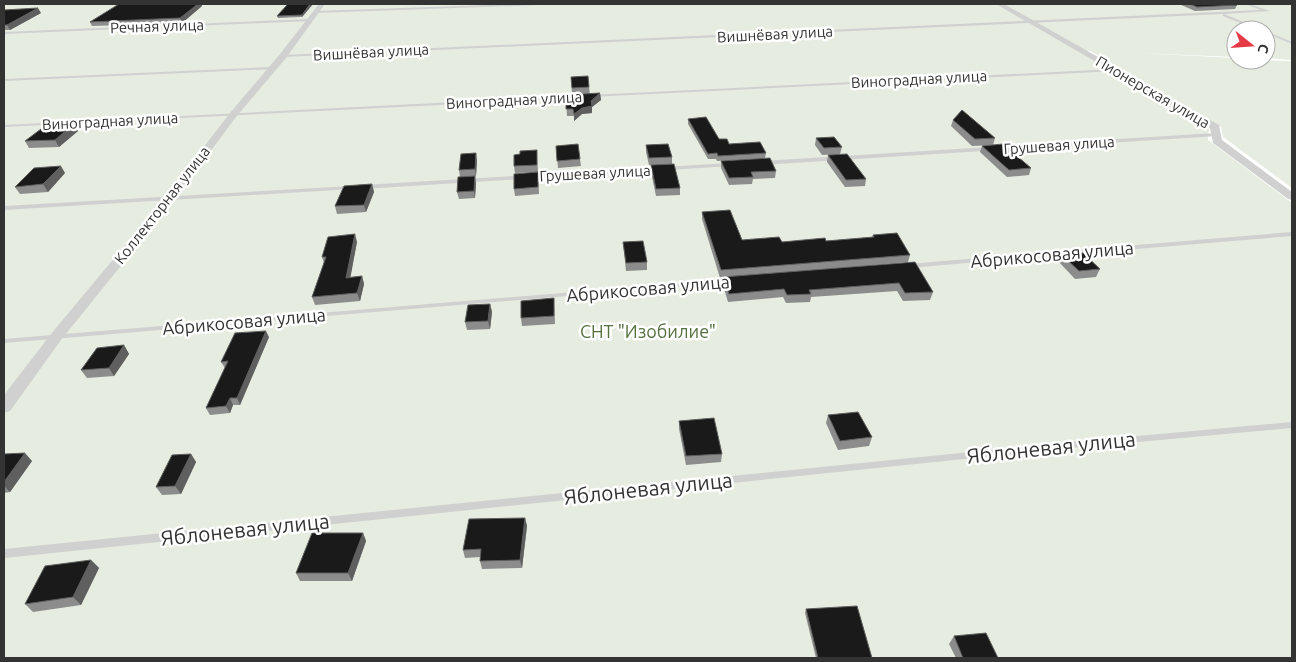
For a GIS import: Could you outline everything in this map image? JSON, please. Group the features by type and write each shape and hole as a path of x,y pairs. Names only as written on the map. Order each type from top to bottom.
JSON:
{"street":[{"name":"Пионерская улица","path":"999,4 1215,127 1217,141 1292,196"},
{"name":"Коллекторная улица","path":"4,408 56,337 170,198 233,114 283,56 315,12"}],"lane":[{"name":"Речная улица","path":"4,33 315,12 540,4"},
{"name":"Вишнёвая улица","path":"283,56 1268,11 1248,4"},
{"path":"1221,14 1236,20"},
{"path":"1276,36 1292,43"},
{"path":"4,80 273,68"},
{"name":"Виноградная улица","path":"4,126 1115,70"},
{"name":"Грушевая улица","path":"758,164 1216,135"},
{"name":"Грушевая улица","path":"4,208 738,165"},
{"name":"Абрикосовая улица","path":"904,266 1292,234"},
{"name":"Абрикосовая улица","path":"4,341 736,280"},
{"name":"Яблоневая улица","path":"4,554 1061,446 1292,425"}],"green space":[{"name":"СНТ \"Изобилие\"","path":"4,4 1292,4 1292,60 1276,59 1276,20 1226,20 1226,57 1137,53 1226,57 1226,70 1276,70 1276,61 1292,61 1292,188 1223,137 1221,127 1090,51 1079,51 1209,129 1208,140 1292,203 1292,658 4,658"}],"building":[{"path":"119,4 198,4 180,18 90,22"},
{"path":"288,4 310,4 302,15 277,16"},
{"path":"1190,4 1233,4 1237,5 1197,7"},
{"path":"38,8 7,25 4,25 4,10"},
{"path":"588,76 589,87 572,88 571,77"},
{"path":"600,93 591,101 592,106 582,108 574,114 573,109 566,109 566,95"},
{"path":"962,110 995,138 975,139 953,120"},
{"path":"706,117 719,139 727,139 729,144 760,142 766,153 718,156 717,153 708,154 688,119"},
{"path":"74,124 55,140 25,141 45,126"},
{"path":"834,137 842,147 824,148 816,138"},
{"path":"578,144 580,159 557,161 556,146"},
{"path":"668,144 672,157 649,158 646,145"},
{"path":"1003,144 1031,168 1009,170 982,146"},
{"path":"537,150 537,165 514,166 514,155 520,154 520,151"},
{"path":"476,153 475,169 459,170 461,154"},
{"path":"847,154 866,179 846,180 828,155"},
{"path":"770,158 776,171 751,172 753,177 729,178 721,161"},
{"path":"674,164 680,188 656,189 651,165"},
{"path":"61,166 43,184 15,187 34,168"},
{"path":"538,172 538,187 514,189 514,174"},
{"path":"475,176 474,191 457,192 458,177"},
{"path":"372,184 364,205 335,206 344,186"},
{"path":"730,210 742,240 779,237 782,242 825,238 826,241 897,233 910,255 721,270 702,212"},
{"path":"355,234 346,278 362,276 357,293 312,297 326,257 322,257 328,237"},
{"path":"643,241 647,262 626,263 623,242"},
{"path":"1083,253 1100,269 1079,271 1062,255"},
{"path":"915,262 933,292 905,293 899,283 809,290 811,294 787,295 784,289 729,294 723,277"},
{"path":"554,298 554,316 521,318 521,301"},
{"path":"490,304 488,321 465,322 468,305"},
{"path":"266,331 237,398 230,398 226,406 206,408 228,361 221,362 235,333"},
{"path":"124,345 109,368 81,370 97,348"},
{"path":"858,412 872,437 840,441 828,415"},
{"path":"714,418 722,454 686,456 679,421"},
{"path":"25,453 4,482 4,454"},
{"path":"191,454 175,486 156,487 172,455"},
{"path":"525,518 520,560 480,561 481,549 463,550 469,519"},
{"path":"312,533 363,533 348,573 296,573"},
{"path":"91,560 73,597 25,604 45,566"},
{"path":"857,606 872,658 818,658 806,609"},
{"path":"986,633 998,658 963,658 954,636"}]}
